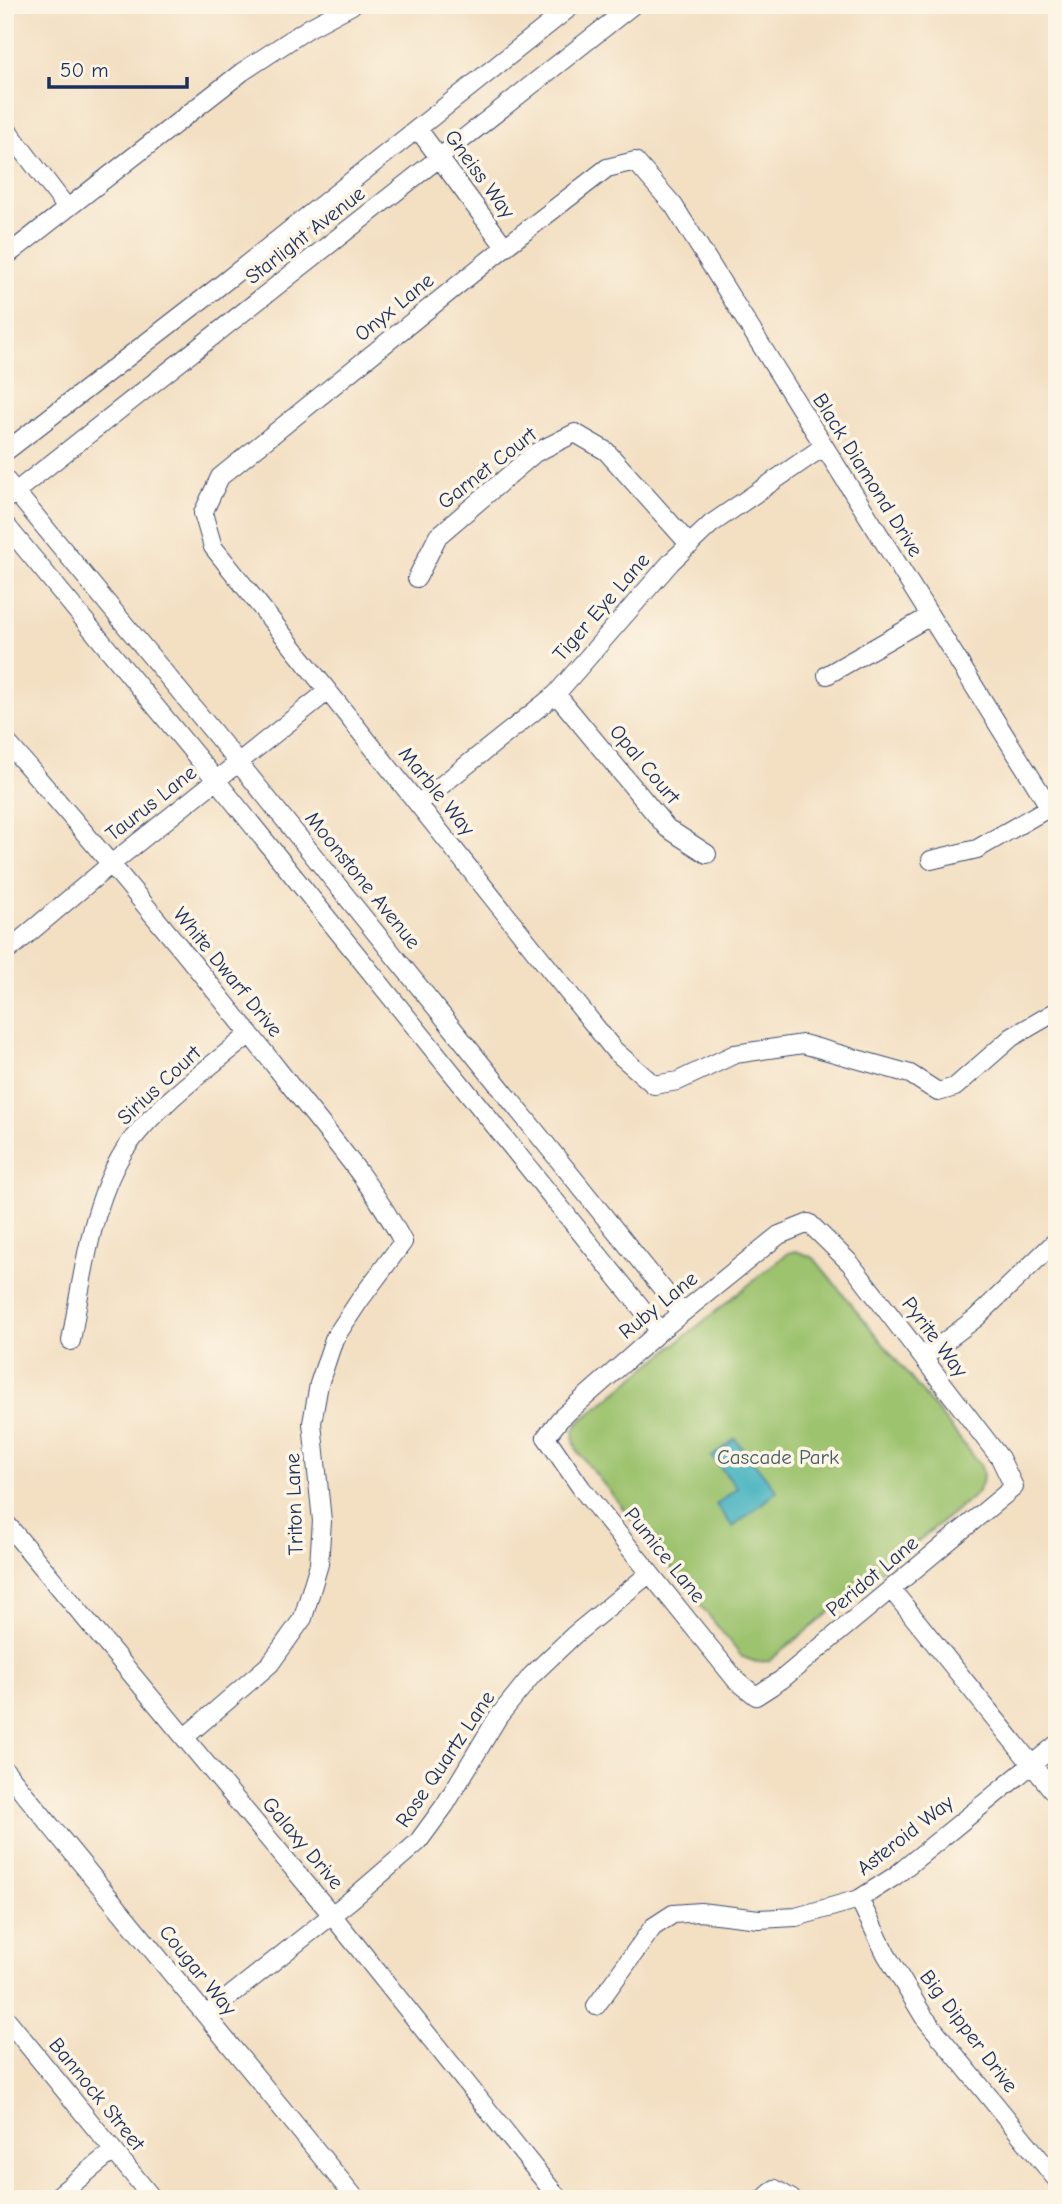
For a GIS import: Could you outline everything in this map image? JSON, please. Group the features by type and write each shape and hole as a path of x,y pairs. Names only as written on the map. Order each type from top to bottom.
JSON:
{"street":[{"path":"5,257 242,72 309,28 352,5"},
{"name":"Starlight Avenue","path":"5,452 573,5"},
{"name":"Starlight Avenue","path":"9,490 440,158 633,5"},
{"path":"5,127 67,208"},
{"name":"Gneiss Way","path":"418,129 505,247"},
{"name":"Onyx Lane","path":"203,513 220,477 607,168 635,161"},
{"name":"Black Diamond Drive","path":"635,161 674,206 1053,813"},
{"name":"Garnet Court","path":"417,578 438,536 536,453 575,433 606,451 690,545"},
{"name":"Tiger Eye Lane","path":"418,804 556,694 671,562 711,524 823,447"},
{"name":"Moonstone Avenue","path":"9,490 239,762 682,1313"},
{"name":"Marble Way","path":"203,513 213,547 614,1050 654,1085 678,1081 735,1054 803,1044 910,1074 938,1091 956,1087 1012,1037 1057,1011"},
{"path":"5,524 216,780 660,1331"},
{"path":"827,675 930,616"},
{"name":"Taurus Lane","path":"5,953 111,864 328,691"},
{"name":"Opal Court","path":"556,694 667,828 707,854"},
{"name":"White Dwarf Drive","path":"5,740 250,1034 385,1206 403,1242"},
{"path":"931,860 977,849 1053,813"},
{"name":"Sirius Court","path":"71,1341 96,1211 124,1151 154,1115 250,1034"},
{"name":"Ruby Lane","path":"546,1437 561,1419 682,1313 779,1235 809,1223"},
{"name":"Pyrite Way","path":"809,1223 850,1263 1000,1458 1014,1486"},
{"path":"923,1358 976,1318 1057,1240"},
{"name":"Triton Lane","path":"185,1737 270,1664 303,1618 319,1564 322,1521 312,1423 319,1384 334,1339 403,1242"},
{"name":"Pumice Lane","path":"546,1437 582,1489 736,1680 756,1696"},
{"name":"Peridot Lane","path":"756,1696 781,1680 1014,1486"},
{"name":"Galaxy Drive","path":"5,1522 332,1915 559,2199"},
{"name":"Rose Quartz Lane","path":"206,2015 332,1915 418,1842 445,1805 498,1717 532,1675 574,1635 650,1573"},
{"path":"891,1589 1057,1796"},
{"name":"Asteroid Way","path":"596,2006 653,1927 673,1914 700,1912 759,1919 796,1917 859,1899 895,1876 1057,1744"},
{"name":"Cougar Way","path":"5,1770 356,2199"},
{"name":"Big Dipper Drive","path":"859,1899 886,1954 924,2017 1057,2180"},
{"name":"Bannock Street","path":"5,2017 153,2199"},
{"path":"54,2199 113,2151"},
{"path":"769,2194 792,2199"}],"green space":[{"name":"Cascade Park","path":"796,1251 814,1258 980,1464 982,1480 975,1495 769,1661 756,1662 742,1657 578,1452 574,1434 578,1423 788,1253"}],"water":[{"path":"735,1439 777,1491 733,1527 716,1505 737,1488 712,1457"}]}
